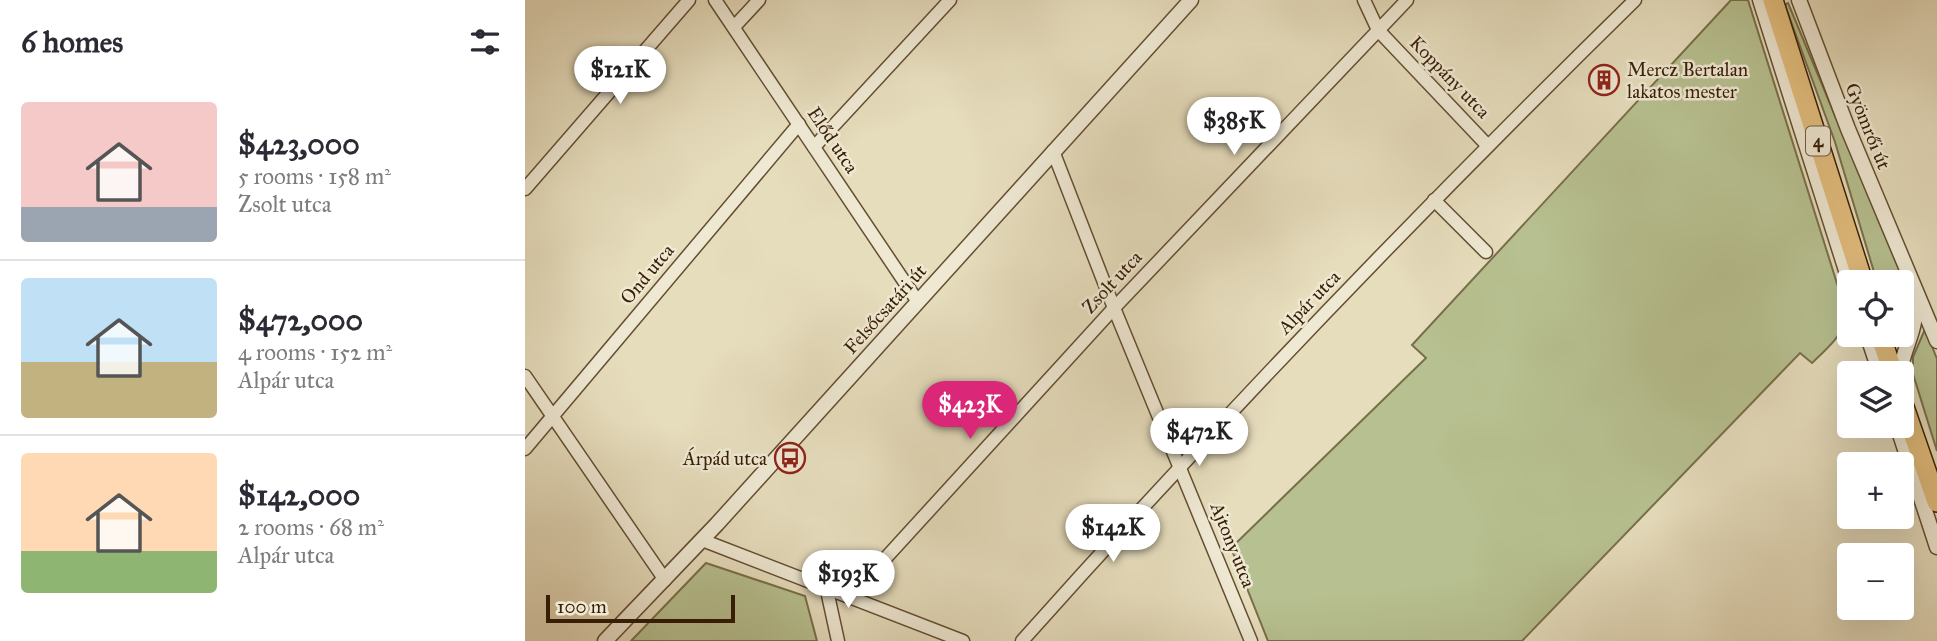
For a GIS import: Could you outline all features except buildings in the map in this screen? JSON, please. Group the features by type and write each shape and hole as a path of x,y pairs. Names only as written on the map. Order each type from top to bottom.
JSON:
{"main road":[{"name":"4","path":"1773,0 1859,270"},
{"path":"1914,436 1937,502"}],"street":[{"path":"525,189 689,0"},
{"name":"Előd utca","path":"715,0 918,302"},
{"path":"734,27 759,0"},
{"path":"814,147 950,0"},
{"name":"Felsőcsatári út","path":"605,641 702,540 1191,0"},
{"name":"Koppány utca","path":"1364,0 1378,30 1487,145"},
{"name":"Zsolt utca","path":"851,596 1114,307 1407,0"},
{"name":"Alpár utca","path":"1022,641 1180,465 1487,145 1635,0"},
{"path":"1760,0 1846,270"},
{"name":"Gyömrői út","path":"1799,0 1836,99 1937,341"},
{"name":"Ond utca","path":"525,449 799,124"},
{"name":"Ajtony utca","path":"1053,151 1251,641"},
{"path":"1434,200 1486,252"},
{"name":"Gyömrői út","path":"1902,361 1914,330 1917,309 1905,265"},
{"path":"525,376 665,580"},
{"path":"1901,438 1937,547"},
{"path":"702,540 963,641"},
{"path":"826,586 838,641"}],"green space":[{"path":"1731,0 1748,0 1837,284 1835,339 1812,363 1800,353 1522,641 1268,641 1231,548 1426,358 1412,345"},
{"path":"1788,3 1899,270 1873,270 1835,142 1785,5"},
{"path":"1925,329 1937,359 1937,451 1914,377 1913,357"},
{"path":"706,563 805,596 817,641 631,641"}],"place":[{"name":"Mercz Bertalan lakatos mester","path":"1604,80"},
{"name":"Árpád utca","path":"790,458"}]}
